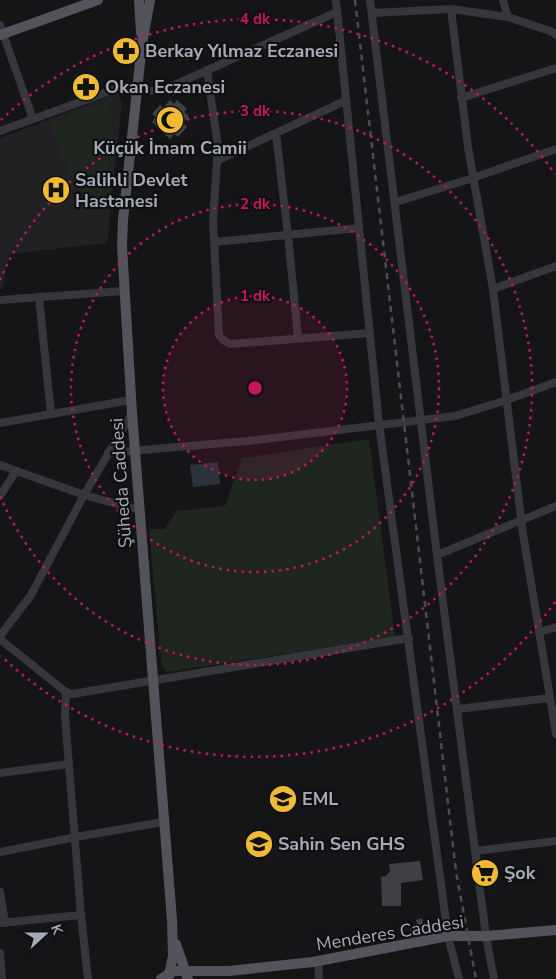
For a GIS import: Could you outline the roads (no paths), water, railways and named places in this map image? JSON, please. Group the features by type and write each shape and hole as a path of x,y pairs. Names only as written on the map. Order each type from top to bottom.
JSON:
{"main road":[{"path":"1,31 99,0"},
{"path":"139,0 142,44"},
{"path":"142,44 150,0"},
{"name":"Şüheda Caddesi","path":"142,44 123,220 124,291 152,680 172,920"},
{"path":"172,920 186,975"},
{"path":"166,977 173,956 172,920"},
{"name":"Menderes Caddesi","path":"229,971 318,961 448,936 486,936 556,930"},
{"path":"166,977 179,970 186,975 229,971"},
{"path":"207,979 229,971"}],"street":[{"path":"336,0 379,424 448,936 459,979"},
{"path":"370,0 396,202 437,555 486,936 494,979"},
{"path":"503,0 508,17"},
{"path":"372,13 451,9 508,17 553,32 556,35"},
{"path":"451,9 461,98 493,289 522,521 556,734"},
{"path":"0,132 113,90 161,91 337,12"},
{"path":"1,31 33,119"},
{"path":"461,98 556,68"},
{"path":"207,70 218,146 213,221 218,335 230,344 370,333"},
{"path":"218,160 345,101"},
{"path":"276,134 298,338"},
{"path":"396,202 556,149"},
{"path":"214,242 359,228"},
{"path":"493,289 556,266"},
{"path":"0,300 124,291"},
{"path":"39,297 51,414"},
{"path":"108,453 247,441 455,416 556,382"},
{"path":"0,423 131,400"},
{"path":"132,413 84,495 31,595 0,637 66,692 72,694 409,638"},
{"path":"0,465 84,495 140,510"},
{"path":"0,496 16,471"},
{"path":"437,555 556,506"},
{"path":"539,632 556,627"},
{"path":"66,692 64,716 88,979"},
{"path":"458,709 550,698"},
{"path":"0,773 69,764"},
{"path":"0,852 163,822"},
{"path":"475,851 556,841"},
{"path":"0,892 2,923 81,915"},
{"path":"0,954 2,979"},
{"path":"318,961 319,979"}],"railway":[{"path":"355,0 456,872 476,979"}],"place":[{"name":"Berkay Yılmaz Eczanesi","path":"126,51"},
{"name":"Okan Eczanesi","path":"86,87"},
{"name":"Küçük İmam Camii","path":"170,120"},
{"name":"Salihli Devlet Hastanesi","path":"56,190"},
{"name":"EML","path":"283,799"},
{"name":"Sahin Sen GHS","path":"259,844"},
{"name":"Şok","path":"485,873"}]}
